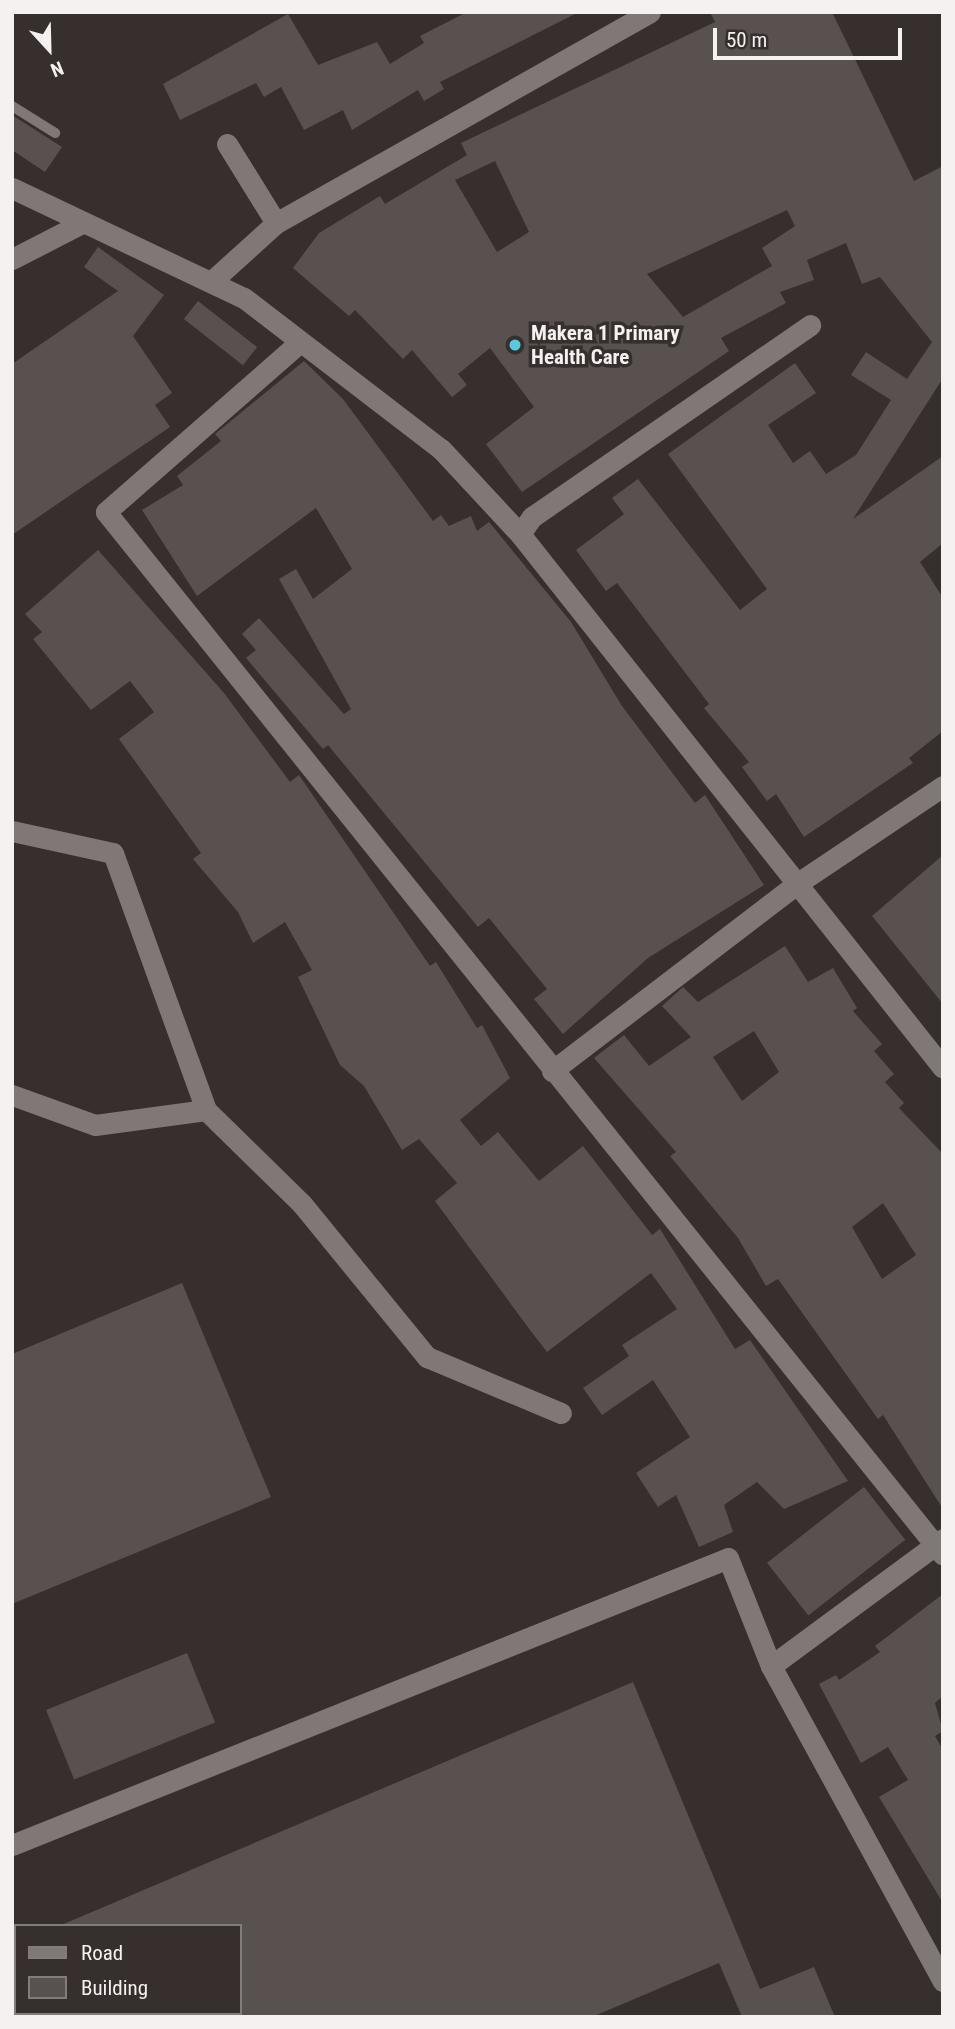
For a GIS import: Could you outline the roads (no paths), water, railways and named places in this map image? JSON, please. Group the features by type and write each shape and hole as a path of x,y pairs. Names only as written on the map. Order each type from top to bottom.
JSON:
{"street":[{"path":"212,281 276,223 650,12"},
{"path":"227,144 276,223"},
{"path":"12,188 79,225 212,281 300,342 441,449 520,534 943,1068"},
{"path":"12,259 79,225"},
{"path":"520,534 532,517 810,325"},
{"path":"300,342 106,512 552,1071 940,1547 771,1666"},
{"path":"552,1071 795,884 943,786"},
{"path":"12,831 113,853 206,1110 302,1204 427,1356 561,1413"},
{"path":"12,1094 95,1125 206,1110"},
{"path":"12,1846 728,1558 771,1666 943,1981"}],"lane":[{"path":"12,106 55,133"}],"place":[{"name":"Makera 1 Primary Health Care","path":"515,345"}]}
